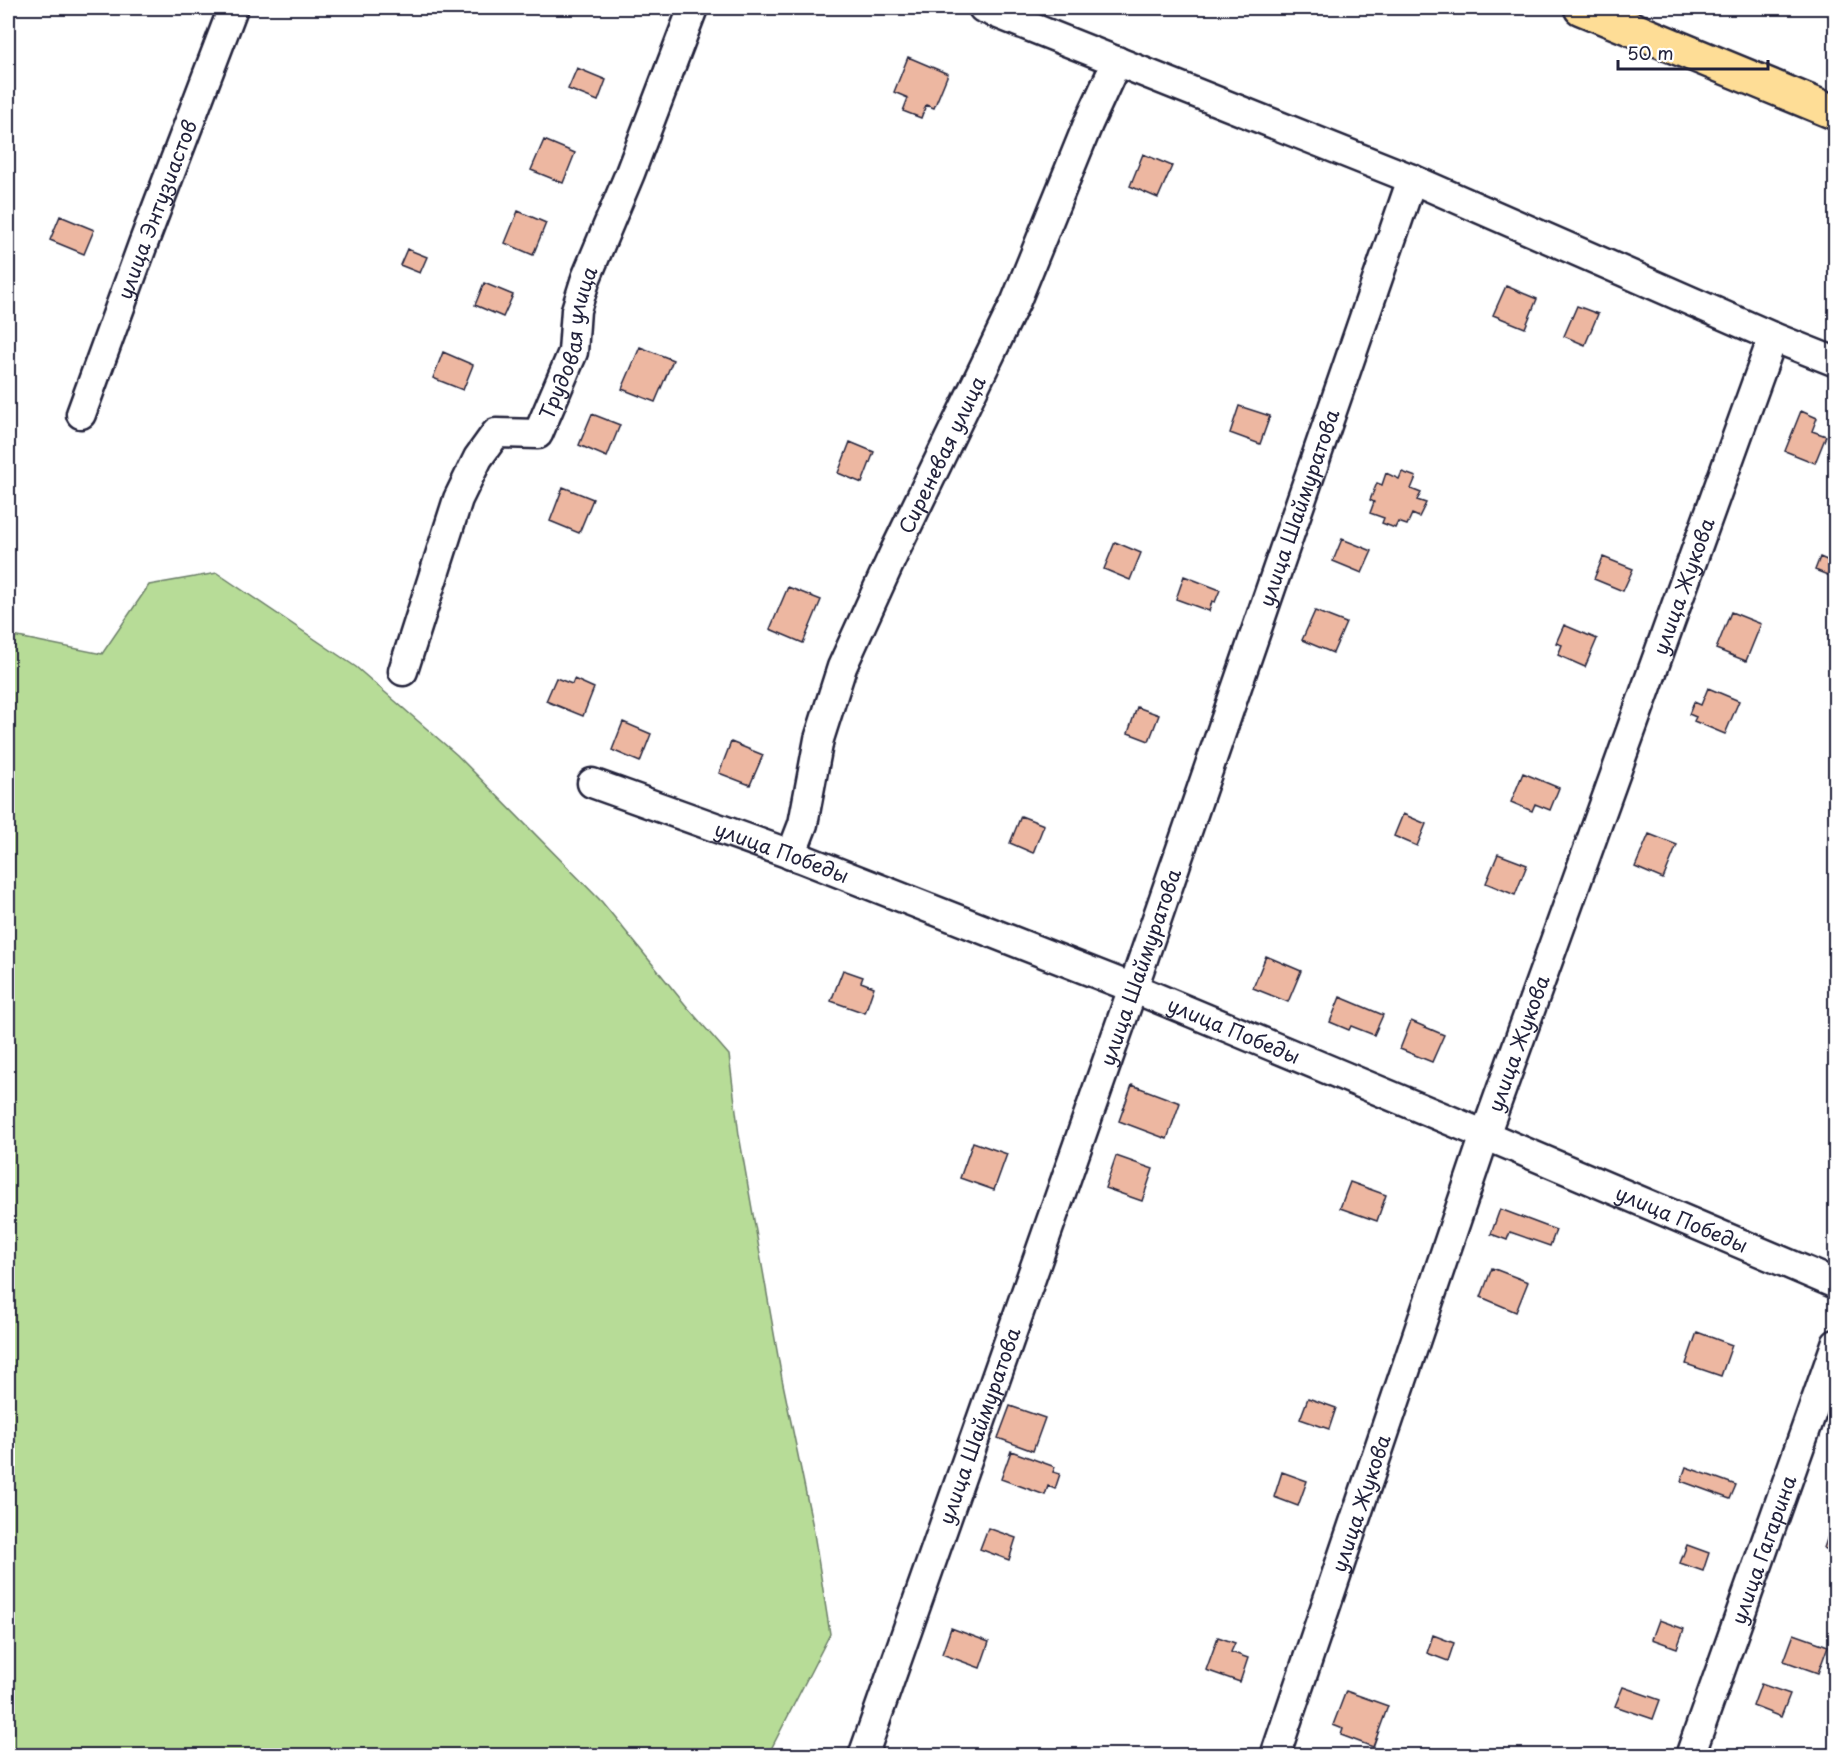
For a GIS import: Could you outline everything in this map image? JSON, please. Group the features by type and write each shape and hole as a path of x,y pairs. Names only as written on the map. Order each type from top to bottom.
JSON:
{"main road":[{"path":"1581,8 1836,113"}],"street":[{"name":"улица Энтузиастов","path":"81,414 143,243 233,8"},
{"name":"Трудовая улица","path":"403,671 458,499 478,459 496,433 538,434 573,352 576,310 586,278 630,174 693,8"},
{"path":"983,8 1412,179 1773,337 1836,362"},
{"name":"Сиреневая улица","path":"791,855 803,824 819,739 842,667 894,553 1016,301 1088,124 1117,61"},
{"name":"улица Шаймуратова","path":"863,1755 1133,988 1412,179"},
{"name":"улица Жукова","path":"1275,1755 1485,1135 1773,337"},
{"name":"улица Победы","path":"592,783 791,855 1133,988 1836,1284"},
{"name":"улица Гагарина","path":"1690,1755 1836,1344"}],"green space":[{"path":"217,573 356,667 457,755 602,902 729,1055 739,1135 782,1379 813,1527 830,1634 768,1755 8,1755 8,635 102,654 149,585"}],"building":[{"path":"908,57 948,74 934,108 926,105 921,118 903,111 908,98 894,92"},
{"path":"577,68 606,80 598,101 568,89"},
{"path":"544,140 575,153 563,183 531,170"},
{"path":"1143,154 1172,166 1158,198 1130,186"},
{"path":"518,211 546,223 533,255 505,243"},
{"path":"60,216 94,230 84,254 50,240"},
{"path":"407,249 427,257 420,273 400,265"},
{"path":"484,283 513,295 503,317 475,305"},
{"path":"1506,286 1537,299 1525,328 1493,315"},
{"path":"1577,306 1598,314 1585,345 1564,336"},
{"path":"640,347 673,360 655,402 622,389"},
{"path":"443,352 473,365 463,390 433,378"},
{"path":"1239,406 1270,416 1260,444 1230,433"},
{"path":"1801,411 1817,418 1812,431 1826,436 1815,463 1785,451"},
{"path":"592,414 620,425 607,457 579,445"},
{"path":"850,442 874,452 862,483 838,473"},
{"path":"1402,472 1416,477 1411,489 1421,493 1417,500 1426,503 1419,517 1412,514 1407,525 1398,522 1395,528 1382,523 1384,518 1370,513 1374,502 1370,500 1377,483 1382,485 1386,473 1399,479"},
{"path":"563,487 593,499 579,533 550,521"},
{"path":"1342,539 1372,551 1362,573 1333,561"},
{"path":"1115,542 1141,553 1130,580 1104,569"},
{"path":"1603,557 1633,569 1623,591 1594,579"},
{"path":"1820,557 1836,564 1835,578 1815,570"},
{"path":"1184,576 1220,590 1215,602 1212,601 1209,611 1176,599"},
{"path":"788,587 821,600 803,643 770,629"},
{"path":"1315,611 1346,623 1333,653 1302,640"},
{"path":"1731,612 1761,624 1746,661 1716,649"},
{"path":"1564,625 1597,639 1585,667 1558,655 1562,645 1556,643"},
{"path":"556,678 572,684 574,679 594,688 583,716 546,701"},
{"path":"1708,688 1739,701 1725,734 1694,721 1696,717 1689,714 1694,702 1701,705"},
{"path":"1137,707 1159,715 1149,741 1128,733"},
{"path":"623,722 651,734 640,762 612,750"},
{"path":"731,742 763,755 750,785 719,773"},
{"path":"1523,773 1559,788 1550,810 1535,804 1532,811 1511,802"},
{"path":"1403,814 1426,824 1417,846 1394,836"},
{"path":"1021,816 1044,825 1033,853 1010,843"},
{"path":"1649,834 1677,845 1663,879 1635,867"},
{"path":"1498,854 1527,865 1515,895 1486,883"},
{"path":"1266,956 1301,971 1288,1002 1253,988"},
{"path":"843,970 863,977 861,982 874,987 865,1013 831,1001"},
{"path":"1340,997 1383,1015 1374,1035 1351,1026 1349,1030 1330,1022"},
{"path":"1411,1021 1444,1035 1432,1062 1400,1049"},
{"path":"1132,1085 1180,1103 1167,1139 1119,1121"},
{"path":"973,1142 1007,1154 994,1190 960,1178"},
{"path":"1116,1156 1153,1169 1142,1201 1105,1188"},
{"path":"1350,1182 1386,1195 1377,1221 1340,1208"},
{"path":"1500,1209 1556,1230 1550,1246 1510,1232 1507,1240 1491,1234"},
{"path":"1492,1268 1528,1282 1516,1312 1481,1297"},
{"path":"1697,1332 1732,1345 1721,1376 1686,1364"},
{"path":"1308,1398 1336,1408 1329,1429 1300,1419"},
{"path":"1010,1406 1045,1418 1033,1451 998,1438"},
{"path":"1011,1451 1055,1467 1053,1472 1060,1474 1055,1489 1048,1486 1045,1495 1001,1479"},
{"path":"1686,1467 1736,1485 1730,1499 1681,1481"},
{"path":"1282,1472 1307,1481 1298,1506 1274,1497"},
{"path":"1833,1521 1836,1522 1836,1558 1829,1556 1831,1551 1824,1548"},
{"path":"988,1528 1016,1538 1009,1560 980,1549"},
{"path":"1687,1545 1709,1553 1703,1571 1680,1563"},
{"path":"1659,1620 1684,1629 1677,1648 1652,1639"},
{"path":"951,1628 989,1642 980,1668 942,1654"},
{"path":"1794,1634 1828,1646 1818,1673 1784,1661"},
{"path":"1433,1635 1454,1643 1448,1661 1427,1653"},
{"path":"1218,1637 1235,1643 1231,1652 1248,1658 1240,1682 1206,1670"},
{"path":"1761,1684 1790,1694 1781,1717 1753,1706"},
{"path":"1623,1687 1660,1700 1653,1719 1615,1706"},
{"path":"1346,1691 1388,1706 1373,1747 1341,1735 1343,1729 1333,1725"},
{"path":"1579,1749 1598,1756 1576,1756"}]}
